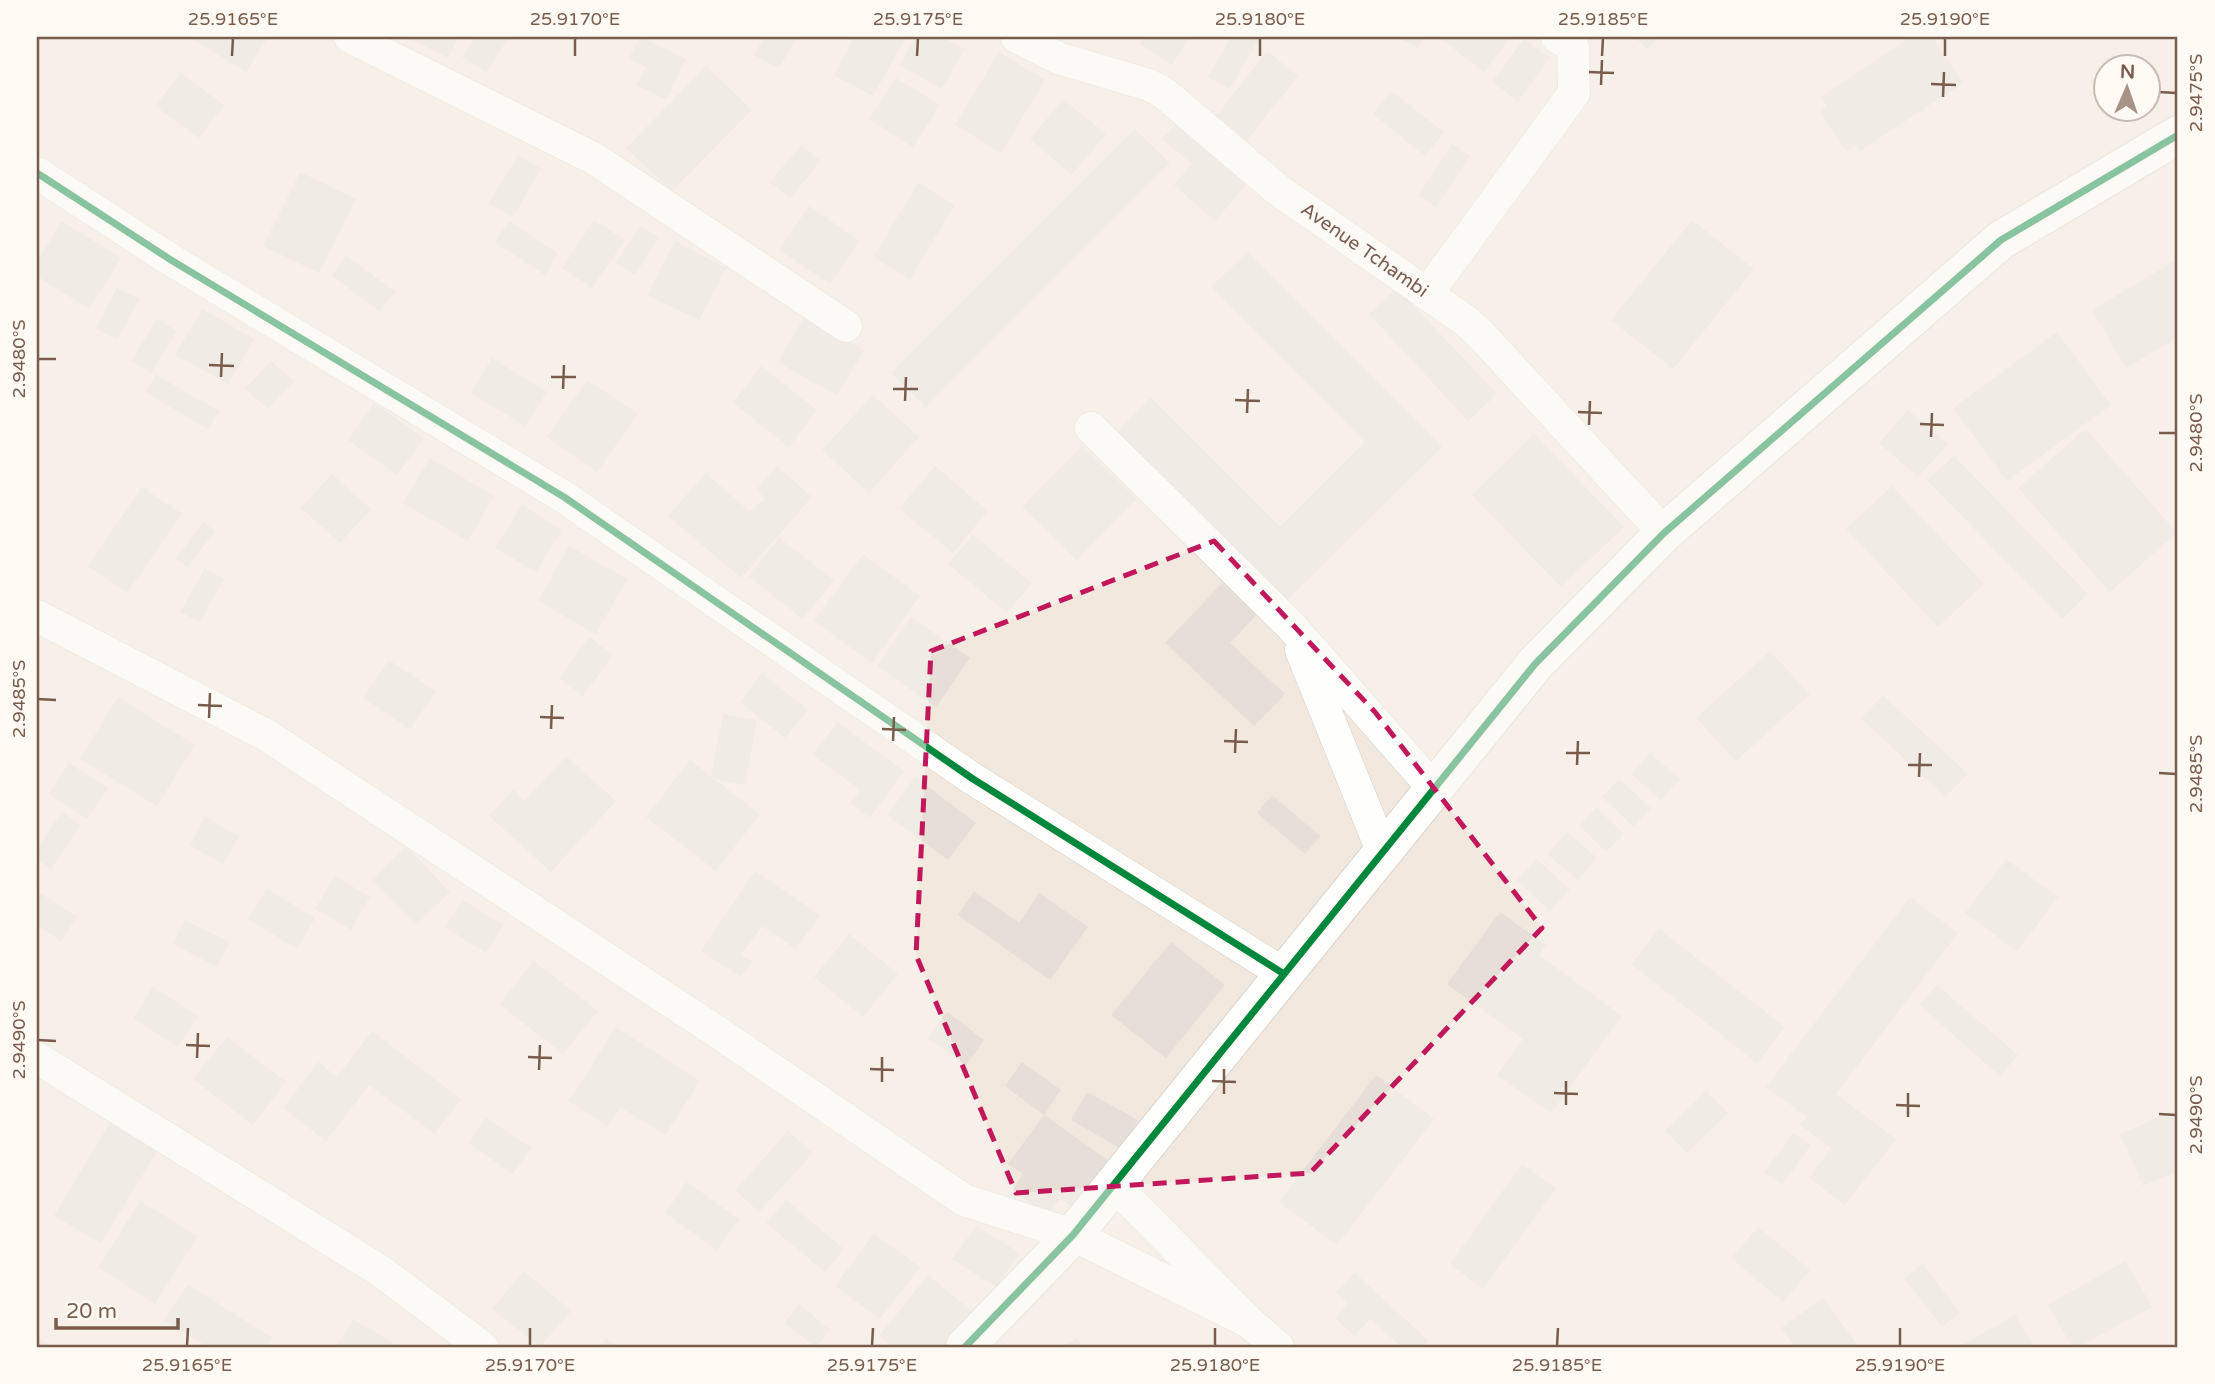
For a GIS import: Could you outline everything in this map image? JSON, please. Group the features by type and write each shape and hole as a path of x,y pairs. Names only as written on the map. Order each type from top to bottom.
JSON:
{"street":[{"path":"350,37 594,159 846,326"},
{"name":"Avenue Tchambi","path":"1017,37 1058,58 1149,85 1164,93 1277,189 1466,321 1664,533"},
{"path":"1427,294 1574,93 1573,47 1558,37"},
{"path":"965,1347 1073,1236 1535,664 1664,533 2001,240 2178,135"},
{"path":"37,173 171,260 564,497 973,779 1284,974"},
{"path":"1091,428 1291,626 1434,789"},
{"path":"37,617 268,736 722,1035 964,1200 1073,1236 1249,1322"},
{"path":"1291,626 1383,853"},
{"path":"37,1058 379,1270 482,1347"},
{"path":"1114,1185 1249,1322 1278,1347"}],"highlighted area":[{"path":"1214,541 1375,712 1542,928 1310,1173 1016,1193 916,955 931,651"}],"shaded area":[{"path":"37,37 2178,37 2178,1347 37,1347"}],"building":[{"path":"196,37 268,37 246,72 194,40"},
{"path":"406,37 459,37 448,58"},
{"path":"475,37 509,37 486,72 462,57"},
{"path":"640,37 686,59 666,100 637,85 646,67 629,58"},
{"path":"764,37 797,37 779,68 754,55"},
{"path":"844,37 906,37 873,96 834,75 852,41"},
{"path":"916,37 942,37 965,49 942,89 899,65"},
{"path":"1144,37 1190,37 1172,65 1139,44"},
{"path":"1231,37 1260,37 1230,89 1208,77"},
{"path":"1398,37 1424,37 1418,48"},
{"path":"1441,37 1511,37 1484,72"},
{"path":"1634,37 1659,37 1648,49"},
{"path":"1911,37 1932,37 1963,83 1860,151 1855,145 1846,151 1820,113 1827,106 1821,97"},
{"path":"1524,39 1550,58 1518,101 1492,82"},
{"path":"1267,51 1298,76 1247,140 1216,116"},
{"path":"999,52 1045,80 1001,153 955,125"},
{"path":"706,66 752,110 672,191 626,148"},
{"path":"181,73 224,105 199,138 155,106"},
{"path":"896,78 940,105 913,147 869,119"},
{"path":"1391,91 1444,132 1425,156 1373,114"},
{"path":"1063,99 1106,134 1072,175 1030,139"},
{"path":"1179,121 1250,180 1215,221 1174,185 1192,164 1162,139"},
{"path":"1135,129 1170,163 926,407 891,373"},
{"path":"1452,144 1470,156 1436,207 1418,196"},
{"path":"801,145 821,161 790,198 770,182"},
{"path":"518,155 541,169 513,217 489,203"},
{"path":"300,172 356,199 319,273 263,246"},
{"path":"918,183 955,205 910,279 873,257"},
{"path":"809,206 860,241 830,284 779,250"},
{"path":"594,220 625,240 592,288 562,268"},
{"path":"1692,220 1754,269 1673,369 1611,320"},
{"path":"62,221 121,258 89,309 37,276 37,262"},
{"path":"509,221 558,254 545,275 495,242"},
{"path":"640,226 659,237 635,275 616,263"},
{"path":"675,241 726,268 699,320 647,295"},
{"path":"1247,252 1442,447 1285,602 1116,433 1151,398 1280,527 1365,442 1211,287"},
{"path":"346,256 395,291 380,311 332,276"},
{"path":"2178,259 2178,337 2126,368 2092,310"},
{"path":"117,288 139,299 118,340 96,329"},
{"path":"1397,288 1497,394 1468,421 1369,314"},
{"path":"202,309 254,339 228,384 175,355"},
{"path":"805,316 864,350 837,396 778,362"},
{"path":"157,319 177,331 151,373 131,361"},
{"path":"2057,332 2111,405 2007,481 1953,408"},
{"path":"492,358 547,392 525,426 471,393"},
{"path":"271,361 294,381 268,409 245,389"},
{"path":"761,366 817,410 789,447 733,403"},
{"path":"156,375 219,411 208,429 145,392"},
{"path":"587,380 638,414 597,472 547,437"},
{"path":"873,395 919,437 869,493 822,450"},
{"path":"374,403 424,438 397,475 348,440"},
{"path":"1908,410 1948,444 1918,477 1879,443"},
{"path":"2086,429 2177,533 2110,592 2018,488"},
{"path":"1534,434 1624,527 1561,587 1472,495"},
{"path":"1082,446 1137,499 1077,560 1022,507"},
{"path":"1954,456 2088,594 2062,619 1927,480"},
{"path":"430,458 494,496 468,541 403,503"},
{"path":"777,466 812,497 741,578 668,516 706,473 749,511 766,499 756,490"},
{"path":"935,466 988,511 953,553 899,509"},
{"path":"332,474 371,509 340,543 301,508"},
{"path":"1892,486 1984,584 1938,627 1846,529"},
{"path":"142,487 182,514 127,593 88,566"},
{"path":"522,505 562,530 536,572 495,548"},
{"path":"203,522 215,531 188,567 176,558"},
{"path":"973,535 1032,583 1007,613 948,564"},
{"path":"779,538 834,580 803,619 748,576"},
{"path":"569,546 627,579 596,634 538,601"},
{"path":"863,554 920,596 872,663 814,621"},
{"path":"205,568 224,579 200,622 180,612"},
{"path":"1228,577 1262,609 1230,643 1285,694 1254,726 1165,643"},
{"path":"911,617 970,658 936,707 877,666"},
{"path":"589,637 613,655 583,696 559,678"},
{"path":"1770,651 1810,694 1736,761 1696,718"},
{"path":"389,660 436,691 410,729 363,698"},
{"path":"762,673 808,710 785,738 740,702"},
{"path":"1883,695 1968,774 1945,797 1861,718"},
{"path":"118,697 195,745 157,806 80,759"},
{"path":"723,714 757,720 745,785 714,779 760,814 716,871 646,817 690,760 711,776"},
{"path":"837,722 904,771 870,818 850,803 860,790 813,755"},
{"path":"1650,753 1680,779 1661,800 1631,774"},
{"path":"566,756 616,801 551,872 489,816 513,790 524,801"},
{"path":"69,763 108,788 87,819 49,794"},
{"path":"915,777 976,823 948,860 887,815"},
{"path":"1619,779 1651,808 1633,826 1602,797"},
{"path":"1272,795 1320,836 1305,854 1257,813"},
{"path":"1597,808 1624,834 1606,852 1579,825"},
{"path":"62,812 81,825 51,869 37,859 37,848"},
{"path":"205,817 239,836 223,864 190,845"},
{"path":"1567,832 1597,858 1578,880 1547,854"},
{"path":"406,846 450,892 416,925 371,880"},
{"path":"1537,859 1570,890 1550,911 1516,880"},
{"path":"2006,859 2058,897 2017,951 1965,913"},
{"path":"755,871 820,915 796,949 762,926 741,955 752,962 741,977 701,951"},
{"path":"335,876 370,897 351,930 315,909"},
{"path":"267,889 315,918 297,949 248,919"},
{"path":"37,891 77,917 61,941 37,926"},
{"path":"974,891 1019,923 1039,893 1088,927 1050,980 958,915"},
{"path":"1910,897 1958,933 1836,1094 1896,1139 1845,1205 1809,1178 1831,1148 1800,1125 1807,1117 1766,1087"},
{"path":"463,900 503,925 486,953 445,927"},
{"path":"1500,912 1546,945 1539,955 1622,1016 1551,1113 1497,1075 1523,1039 1447,984"},
{"path":"185,920 230,942 217,967 173,944"},
{"path":"1659,929 1785,1027 1757,1063 1631,964"},
{"path":"849,934 898,974 863,1017 814,977"},
{"path":"1171,942 1225,985 1166,1058 1111,1015"},
{"path":"534,961 598,1011 563,1054 499,1004"},
{"path":"1937,985 2018,1055 2000,1076 1919,1005"},
{"path":"153,987 198,1016 178,1047 133,1018"},
{"path":"947,1012 984,1040 966,1065 928,1038"},
{"path":"616,1027 700,1081 665,1135 620,1107 608,1127 569,1101"},
{"path":"372,1031 461,1099 435,1134 369,1085 326,1141 283,1108 318,1062 337,1077"},
{"path":"227,1037 286,1082 253,1125 193,1079"},
{"path":"1022,1062 1061,1090 1044,1115 1005,1086"},
{"path":"1376,1075 1434,1119 1337,1245 1279,1202"},
{"path":"1706,1091 1728,1113 1687,1153 1665,1131"},
{"path":"1087,1092 1138,1120 1121,1149 1071,1120"},
{"path":"2178,1109 2178,1171 2143,1186 2120,1134"},
{"path":"1044,1115 1108,1160 1074,1208 1060,1199 1048,1215 1012,1190 1023,1174 1008,1164"},
{"path":"486,1118 531,1148 513,1174 468,1143"},
{"path":"112,1119 159,1148 101,1243 54,1216"},
{"path":"788,1131 813,1153 759,1212 735,1190"},
{"path":"1793,1133 1811,1145 1782,1185 1765,1172"},
{"path":"1522,1164 1556,1188 1483,1289 1450,1264"},
{"path":"687,1182 739,1219 717,1250 665,1213"},
{"path":"786,1200 844,1249 825,1272 766,1223"},
{"path":"140,1201 198,1236 155,1304 98,1267"},
{"path":"976,1226 1020,1253 996,1287 952,1259"},
{"path":"1758,1227 1810,1270 1783,1302 1731,1258"},
{"path":"874,1234 920,1267 880,1319 835,1286"},
{"path":"2126,1261 2152,1307 2079,1347 2072,1347 2048,1304"},
{"path":"1923,1264 1960,1313 1942,1327 1904,1278"},
{"path":"524,1271 571,1311 540,1347 492,1309"},
{"path":"1355,1273 1429,1341 1423,1347 1402,1347 1370,1319 1354,1336 1335,1318 1348,1303 1337,1292"},
{"path":"928,1275 973,1312 944,1347 893,1347 879,1336"},
{"path":"188,1284 272,1338 266,1347 208,1347 164,1320"},
{"path":"1823,1298 1859,1347 1795,1347 1781,1328"},
{"path":"799,1304 830,1330 816,1347 784,1323"},
{"path":"2015,1315 2034,1347 1959,1347"},
{"path":"353,1319 400,1347 336,1347"},
{"path":"37,1337 53,1347 37,1347"},
{"path":"606,1338 617,1347 599,1347"},
{"path":"1078,1338 1082,1347 1061,1347"}],"cycle path":[{"path":"965,1347 1073,1235 1535,664 1664,533 2001,240 2178,135"},
{"path":"37,173 171,260 564,497 973,779 1284,974"}]}
